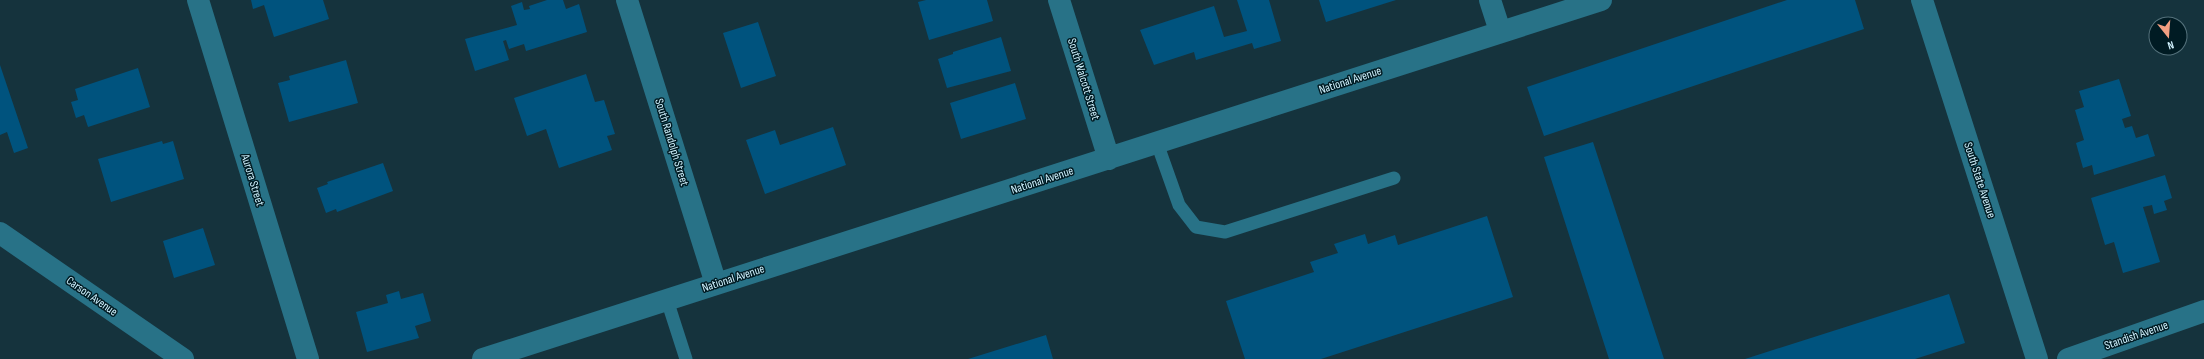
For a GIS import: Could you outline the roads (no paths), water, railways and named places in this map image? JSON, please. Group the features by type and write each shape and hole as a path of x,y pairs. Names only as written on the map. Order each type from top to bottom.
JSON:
{"street":[{"name":"Aurora Street","path":"198,0 308,359"},
{"name":"South Randolph Street","path":"627,0 716,284"},
{"name":"South Walcott Street","path":"1059,0 1109,159"},
{"path":"1490,0 1500,31"},
{"name":"National Avenue","path":"483,359 1600,0"},
{"name":"South State Avenue","path":"1922,0 2037,359"},
{"name":"Carson Avenue","path":"0,233 183,359"},
{"name":"Standish Avenue","path":"2068,359 2204,311"}],"lane":[{"path":"1157,143 1179,205 1196,227 1225,232 1394,178"},
{"path":"667,300 686,359"}]}
